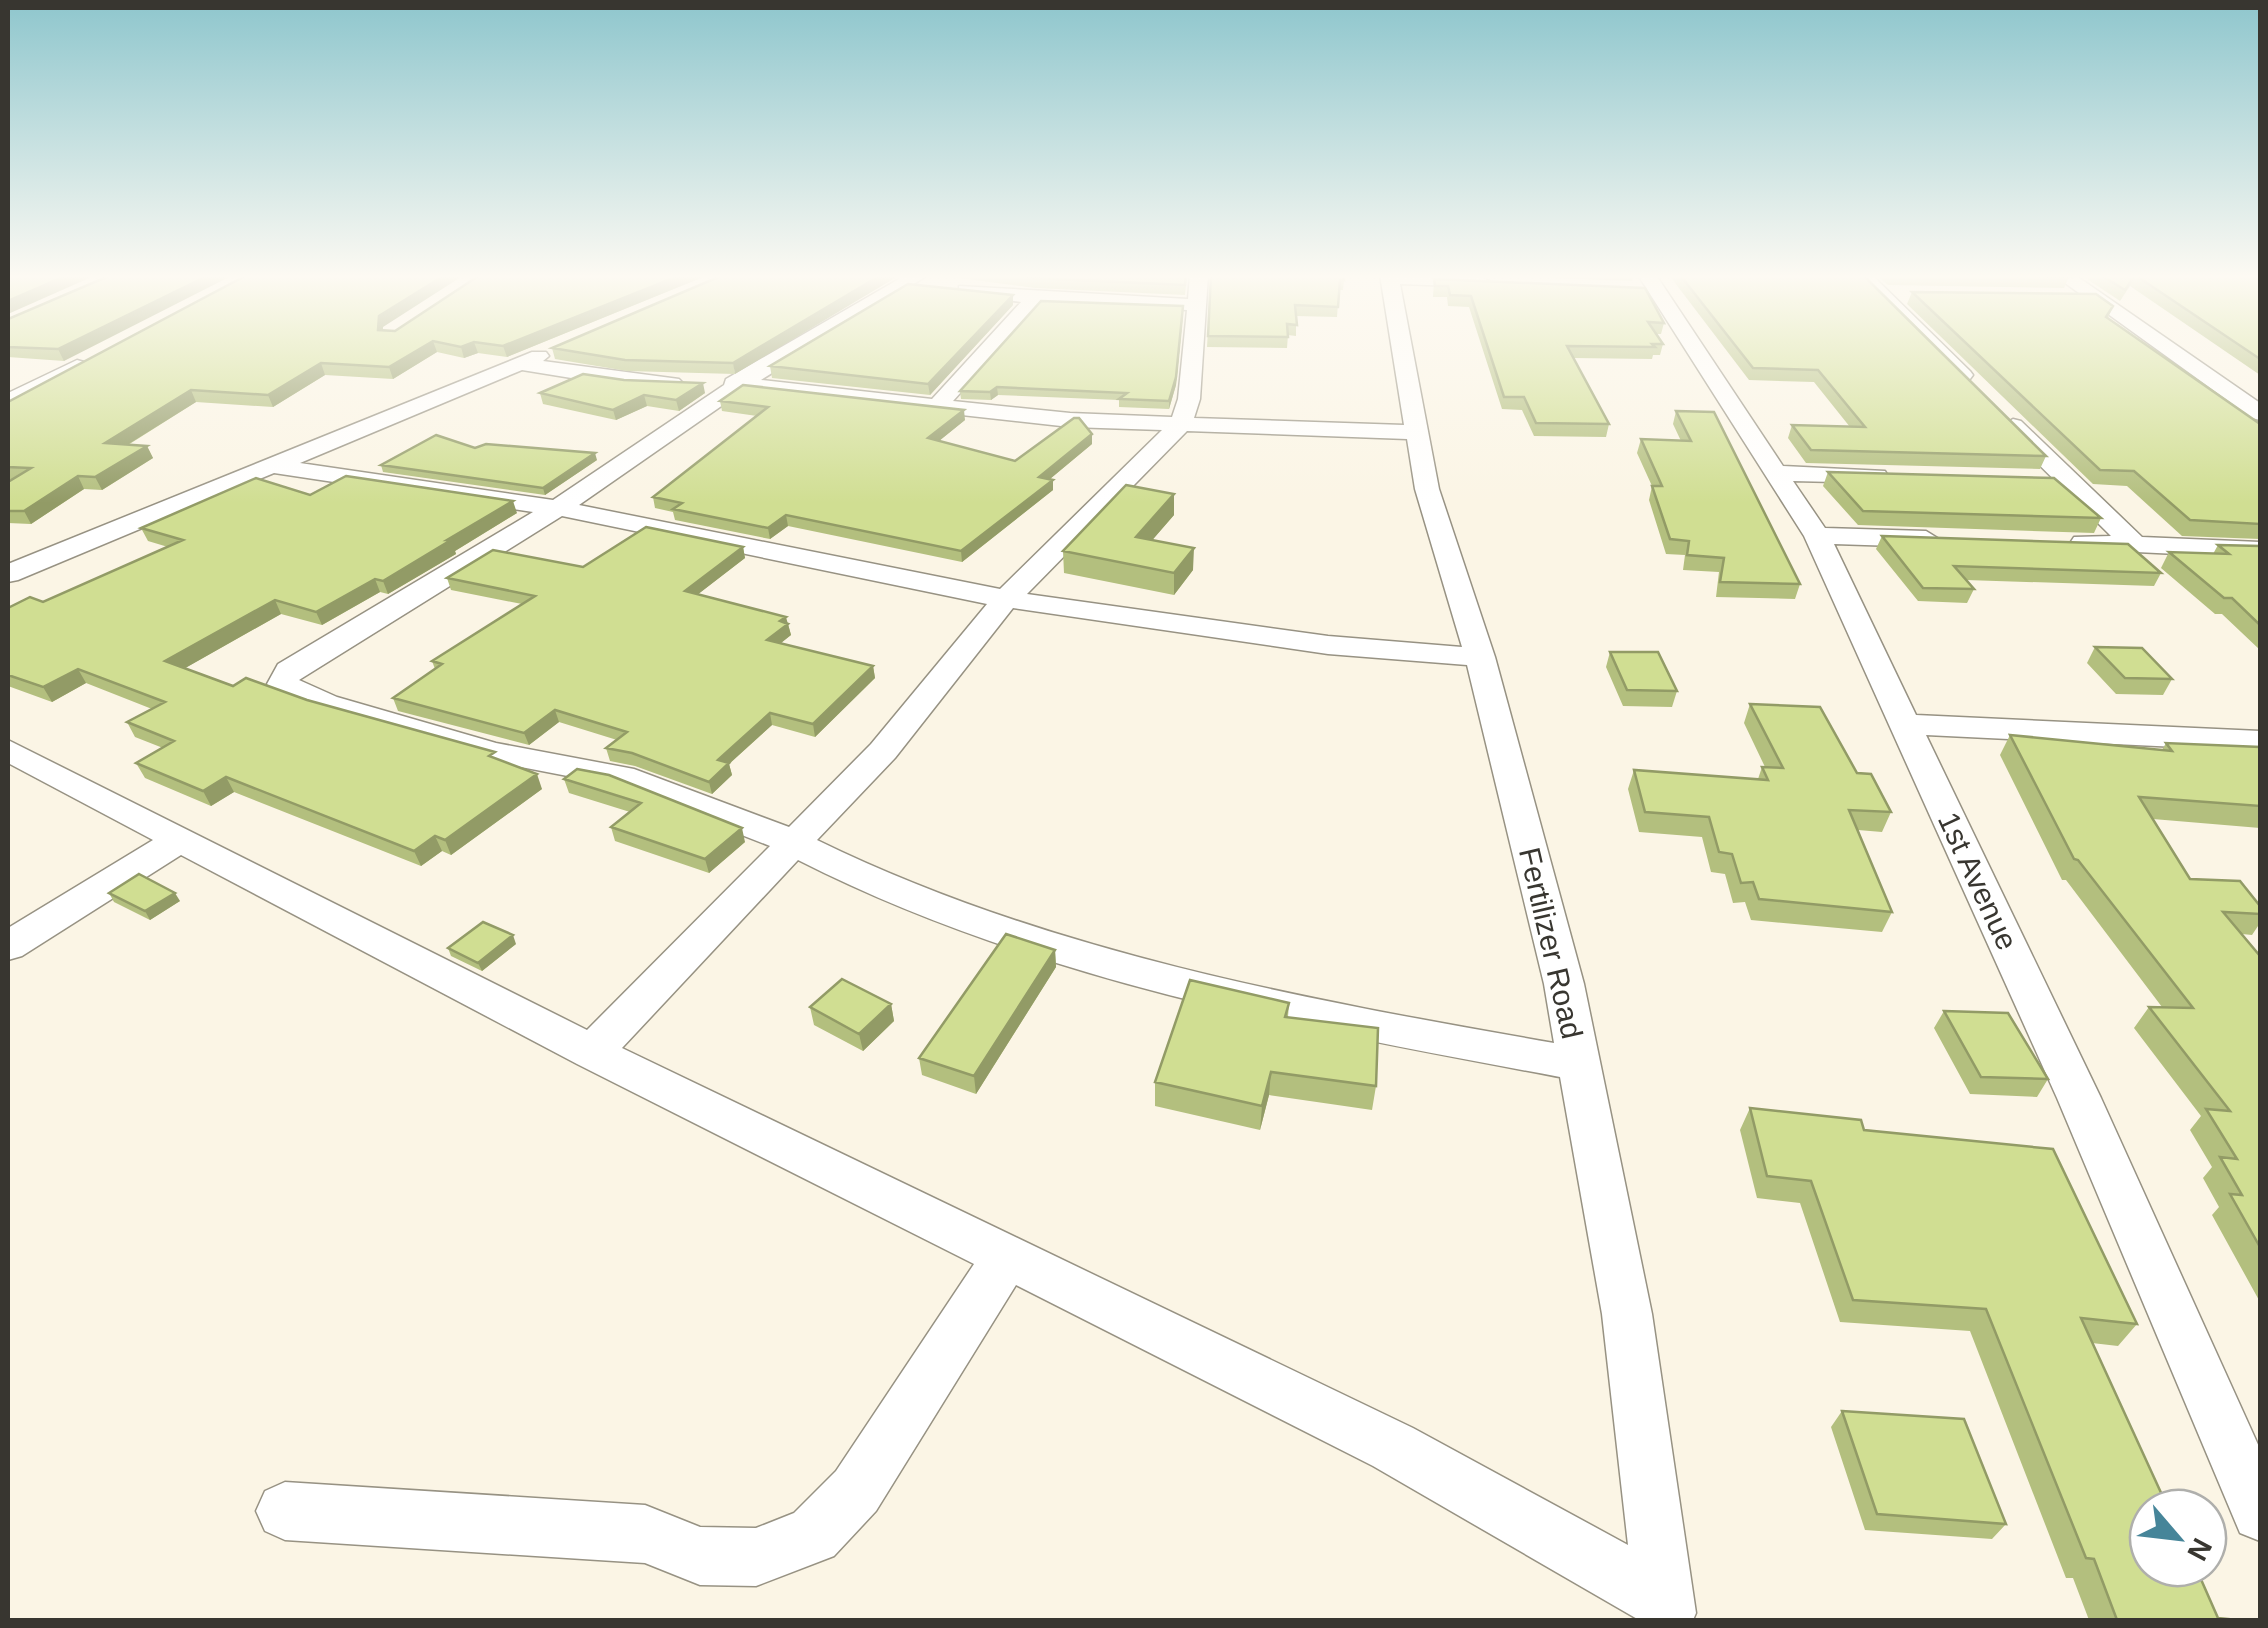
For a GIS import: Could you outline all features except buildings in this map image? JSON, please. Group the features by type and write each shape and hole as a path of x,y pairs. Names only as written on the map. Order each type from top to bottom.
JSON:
{"street":[{"path":"8,574 551,351"},
{"path":"794,351 558,508 289,670 282,684 326,704 492,752 622,776 792,840 887,890 1006,935 1314,1016 1579,1064"},
{"path":"936,407 987,351"},
{"path":"592,1052 792,840 883,751 1006,599 1180,424 1188,400 1192,351"},
{"name":"Fertilizer Road","path":"1402,351 1427,489 1480,657 1564,984 1628,1314 1665,1609"},
{"name":"1st Avenue","path":"1693,351 1817,536 2080,1098 2260,1514"},
{"path":"1943,351 1976,388"},
{"path":"2177,351 2250,398 2260,413"},
{"path":"8,400 98,356"},
{"path":"520,364 627,380 740,384 1070,420 1416,432"},
{"path":"8,379 44,382"},
{"path":"2002,414 2134,544"},
{"path":"273,466 558,508 1006,599 1328,645 1480,657"},
{"path":"1776,473 1893,476"},
{"path":"2028,480 2067,481"},
{"path":"1817,536 1956,540"},
{"path":"2055,542 2260,550"},
{"path":"1905,724 2260,742"},
{"path":"8,750 592,1052 1393,1446 1665,1609"},
{"path":"8,946 180,839"},
{"path":"285,1511 645,1534 700,1556 756,1557 813,1534 856,1491 1007,1256"}]}
